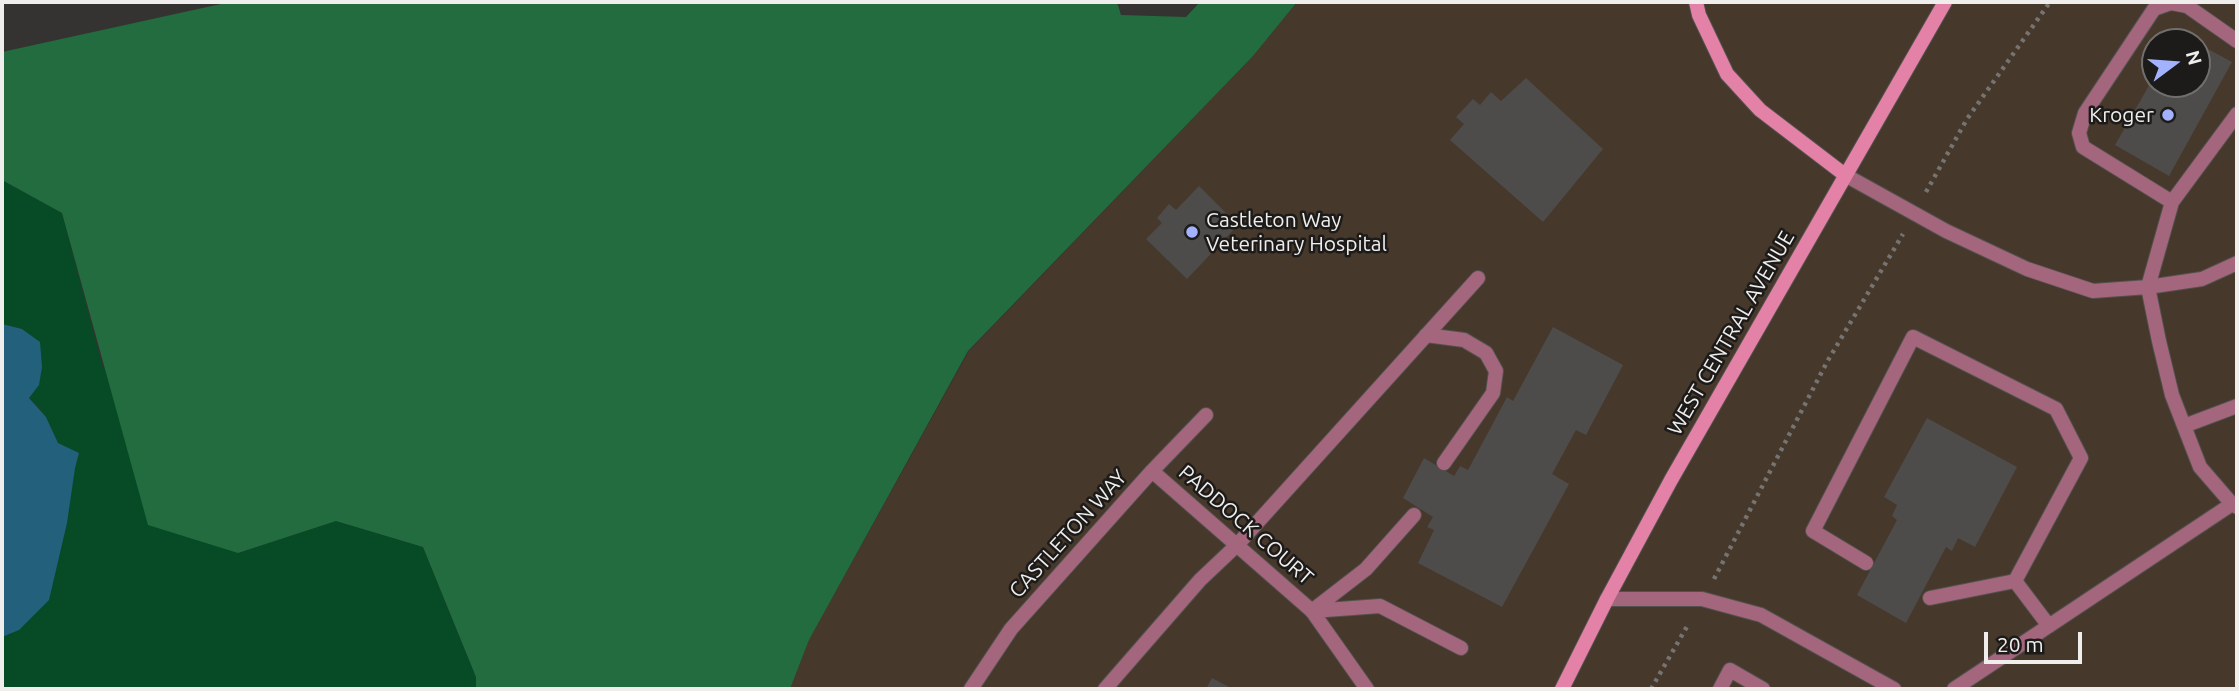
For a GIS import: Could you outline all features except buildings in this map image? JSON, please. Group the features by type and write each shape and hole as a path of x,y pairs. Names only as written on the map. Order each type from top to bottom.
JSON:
{"main road":[{"path":"1696,2 1699,15 1727,74 1760,110 1845,175"},
{"name":"WEST CENTRAL AVENUE","path":"1562,689 1678,468 1945,2"}],"street":[{"path":"2172,202 2083,147 2079,133 2085,113 2154,9 2171,3 2188,6 2237,41"},
{"path":"1954,689 2234,506 2200,467 2172,395 2148,287 2172,202 2237,114"},
{"path":"1845,175 1945,231 2026,269 2094,291 2202,279 2237,263"},
{"path":"1105,689 1200,580 1237,545 1478,278"},
{"path":"1426,335 1464,340 1486,353 1496,371 1493,393 1444,463"},
{"path":"1866,563 1813,531 1913,337 2056,409 2081,458 2015,581"},
{"path":"2184,426 2237,406"},
{"name":"CASTLETON WAY","path":"971,689 1011,629 1152,471 1206,415"},
{"name":"PADDOCK COURT","path":"1152,471 1312,611 1367,689"},
{"path":"1312,611 1366,569 1413,515"},
{"path":"2015,581 2049,626"},
{"path":"1930,598 2015,581"},
{"path":"1607,599 1702,599 1761,615 1894,689"},
{"path":"1312,611 1380,606 1461,648"},
{"path":"1720,689 1730,670 1763,689"}],"path":[{"path":"1651,689 1828,362 1966,119 2050,2"}],"shaded area":[{"path":"1297,2 2237,2 2237,689 790,689 809,640 969,351 1253,56"}],"green space":[{"path":"230,2 1117,2 1121,15 1186,17 1200,2 1297,2 1253,56 968,351 809,640 790,689 476,689 476,677 423,547 336,521 238,553 148,525 62,213 2,180 2,52"},
{"path":"2,180 62,213 102,365 238,553 336,521 423,547 476,677 476,689 13,689 2,686 2,637 19,630 79,454 58,443 46,417 29,397 39,385 42,366 22,329 2,324"}],"water":[{"path":"2,324 22,329 40,342 42,367 39,385 29,398 46,417 58,443 79,453 67,523 49,600 19,630 2,637"}],"place":[{"name":"Kroger","path":"2168,115"},
{"name":"Castleton Way Veterinary Hospital","path":"1192,232"}]}
